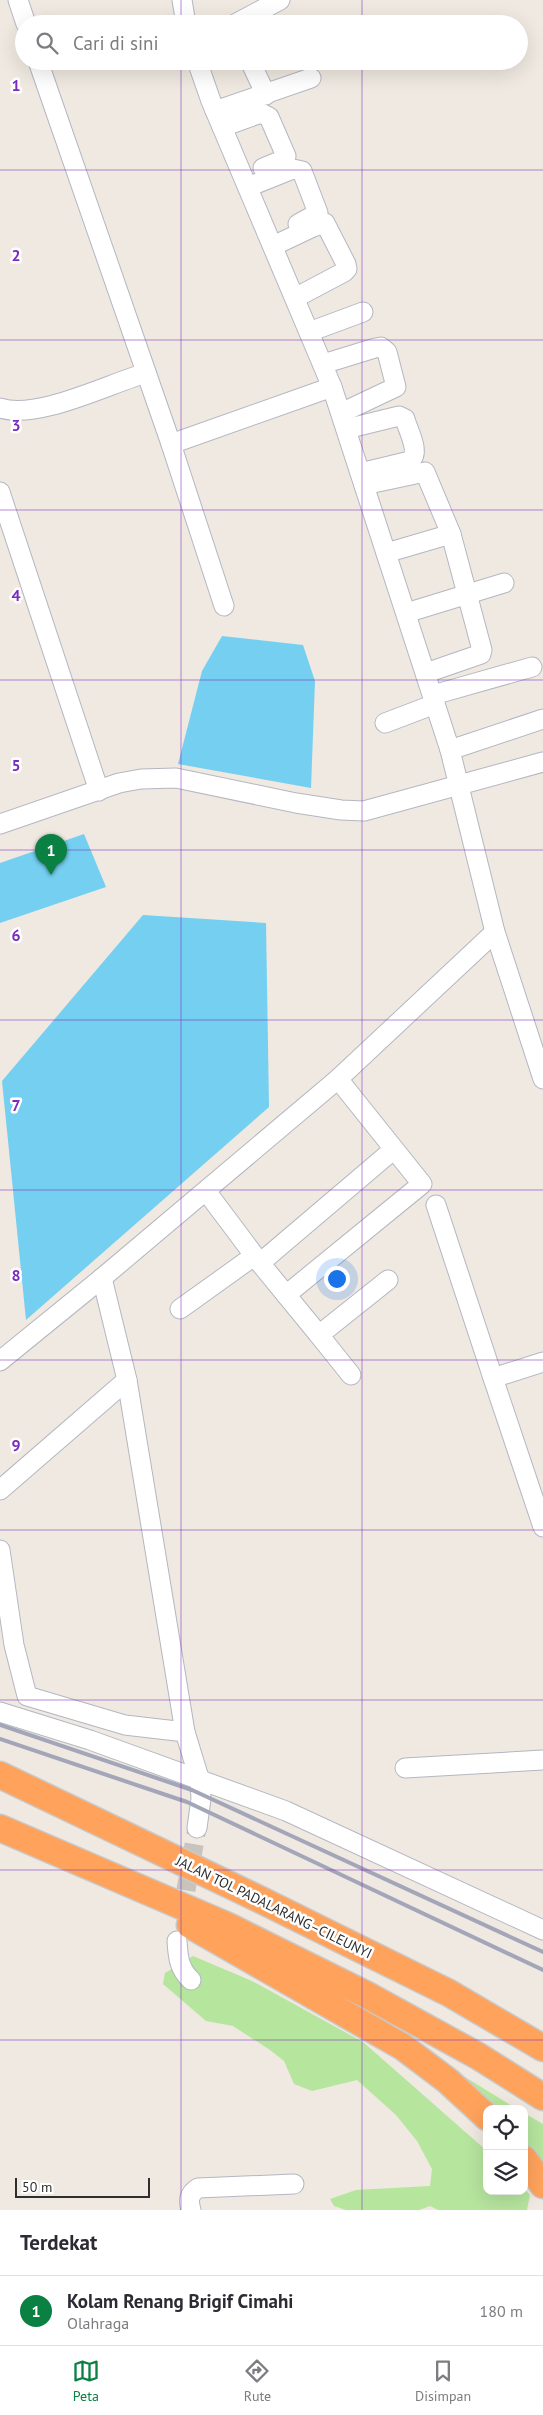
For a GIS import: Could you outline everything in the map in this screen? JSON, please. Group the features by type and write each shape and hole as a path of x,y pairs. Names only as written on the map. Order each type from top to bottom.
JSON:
{"highway":[{"name":"JALAN TOL PADALARANG–CILEUNYI","path":"0,1775 440,1988 543,2048"},
{"path":"0,1828 228,1926 358,1991 478,2056 543,2097"},
{"path":"90,1868 403,2047 448,2081 483,2113"},
{"path":"528,2164 543,2185"}],"street":[{"path":"18,0 23,15"},
{"path":"182,0 184,15"},
{"path":"251,15 280,0"},
{"path":"41,70 171,444 224,606"},
{"path":"200,70 219,119 332,387 461,785 496,932 543,1079"},
{"path":"254,70 266,95"},
{"path":"219,119 266,95 311,78"},
{"path":"219,119 261,113 269,117 276,133 286,156 285,159 246,181"},
{"path":"246,181 293,169 302,171 318,213 271,242"},
{"path":"271,242 325,223 346,264 344,272 295,298"},
{"path":"309,332 363,312"},
{"path":"323,364 375,348 381,347 387,352 396,388 343,421"},
{"path":"0,408 15,410 45,408 146,372"},
{"path":"171,444 332,387"},
{"path":"343,421 399,416 405,419 415,452 414,458 362,479"},
{"path":"362,479 425,472 451,534 482,645 481,654 426,673"},
{"path":"0,492 100,791"},
{"path":"386,553 451,534"},
{"path":"406,613 504,583"},
{"path":"385,723 434,700 532,667"},
{"path":"450,750 543,719"},
{"path":"0,824 141,779 176,778 296,803 341,810 364,811 543,762"},
{"path":"0,1361 102,1278 338,1079 496,932"},
{"path":"286,1295 422,1184 338,1079"},
{"path":"180,1309 257,1259 393,1150"},
{"path":"206,1191 257,1259 351,1375"},
{"path":"436,1205 543,1527"},
{"path":"102,1278 127,1380 186,1732 200,1781 201,1799 197,1828"},
{"path":"319,1335 388,1280"},
{"path":"493,1378 543,1362"},
{"path":"0,1490 127,1380"},
{"path":"0,1550 14,1645 27,1696 125,1725 186,1732"},
{"path":"0,1712 90,1740 286,1811 543,1930"},
{"path":"405,1768 543,1760"},
{"path":"177,1941 179,1963 184,1974 191,1980"},
{"path":"191,2210 189,2199 192,2192 198,2188 294,2184"}],"green space":[{"path":"193,1956 252,1981 363,2042 483,2147 483,2195 528,2195 528,2193 530,2195 527,2210 438,2210 430,2206 419,2210 346,2210 334,2206 330,2199 356,2190 430,2186 432,2169 417,2141 396,2115 357,2080 312,2091 294,2084 284,2061 233,2026 206,2021 163,1984 165,1973"},
{"path":"465,2077 510,2105 488,2105 462,2079"},
{"path":"528,2115 543,2124 543,2167 528,2150"}],"water":[{"path":"222,636 303,645 315,681 311,788 178,764 202,671"},
{"path":"84,834 106,887 0,923 0,863"},
{"path":"143,915 266,923 269,1107 26,1320 2,1081"}],"tunnel":[{"path":"181,1918 197,1828"}],"railway":[{"path":"0,1725 192,1790 543,1952"},
{"path":"0,1739 187,1802 543,1970"}],"place":[{"name":"Kolam Renang Brigif Cimahi","path":"51,875"}]}
